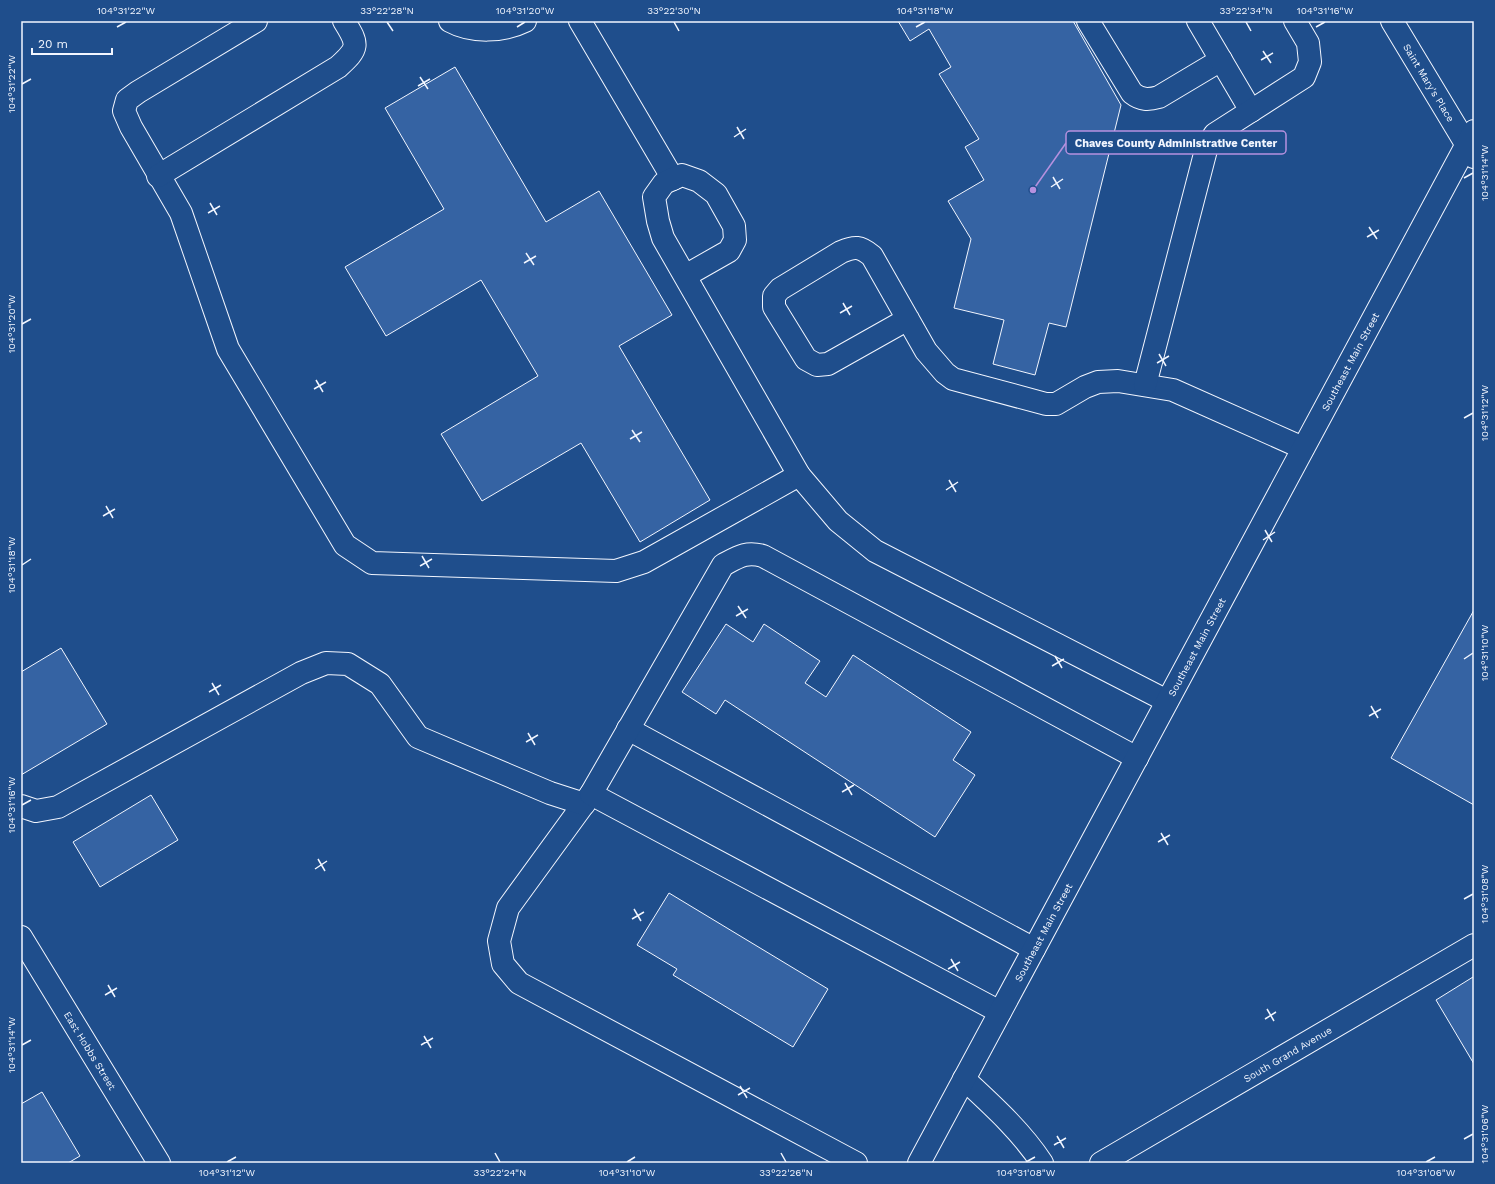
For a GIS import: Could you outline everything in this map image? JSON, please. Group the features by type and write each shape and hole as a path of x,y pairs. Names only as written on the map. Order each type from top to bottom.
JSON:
{"main road":[{"path":"256,21 138,92 127,100 124,111 131,128 181,213 228,349 345,545 372,563 616,571 644,562 799,475"},
{"path":"158,176 338,67 349,57 355,47 354,37 344,21"},
{"path":"450,21 459,26 490,31 525,21"},
{"path":"580,21 674,179"},
{"path":"1088,21 1132,93 1138,98 1149,100 1159,97 1221,60"},
{"path":"1198,21 1251,111"},
{"path":"1145,385 1207,146 1215,134 1304,77 1310,62 1308,42 1295,21"},
{"name":"Saint Mary's Place","path":"1392,21 1471,144"},
{"name":"Southeast Main Street","path":"918,1163 1303,448 1471,144"},
{"path":"685,276 729,251 735,240 734,226 716,194 698,181 682,176 664,183 654,197 658,221 663,238 799,475 838,521 875,551 1167,701"},
{"path":"908,319 828,364 817,365 806,358 774,307 774,296 780,289 841,252 851,247 864,249 872,256 908,319 926,351 944,373 954,379 1046,404 1056,404 1085,387 1098,382 1118,381 1173,390 1303,448"},
{"path":"856,1163 519,983 503,964 498,941 508,908 588,799 722,565 741,556 753,553 770,560 1137,758"},
{"path":"21,806 36,811 58,807 301,673 326,664 348,664 380,684 418,737 550,793 588,799 1000,1012"},
{"path":"628,729 1034,949"},
{"name":"East Hobbs Street","path":"21,938 159,1163"},
{"name":"South Grand Avenue","path":"1101,1163 1474,945"},
{"path":"964,1079 1010,1122 1032,1147 1042,1163"}],"building":[{"path":"898,21 1073,21 1121,105 1066,327 1049,323 1035,375 993,364 1004,320 954,308 971,239 948,201 984,180 965,147 979,139 939,74 951,67 929,29 910,41"},
{"path":"455,67 546,222 599,191 672,315 619,346 710,500 640,542 581,443 482,501 441,434 538,376 481,280 386,336 345,267 444,209 385,108"},
{"path":"1474,610 1474,805 1391,758"},
{"path":"726,624 753,642 764,624 820,661 805,683 826,697 853,655 971,732 953,760 975,775 935,837 725,700 716,714 682,692"},
{"path":"61,648 107,724 21,775 21,672"},
{"path":"151,795 178,840 100,887 73,842"},
{"path":"669,893 828,989 793,1047 673,975 677,969 637,945"},
{"path":"1473,977 1474,979 1474,1064 1436,1000"},
{"path":"42,1092 80,1156 68,1163 21,1163 21,1104"}],"place":[{"name":"Chaves County Administrative Center","path":"1033,190"}]}
